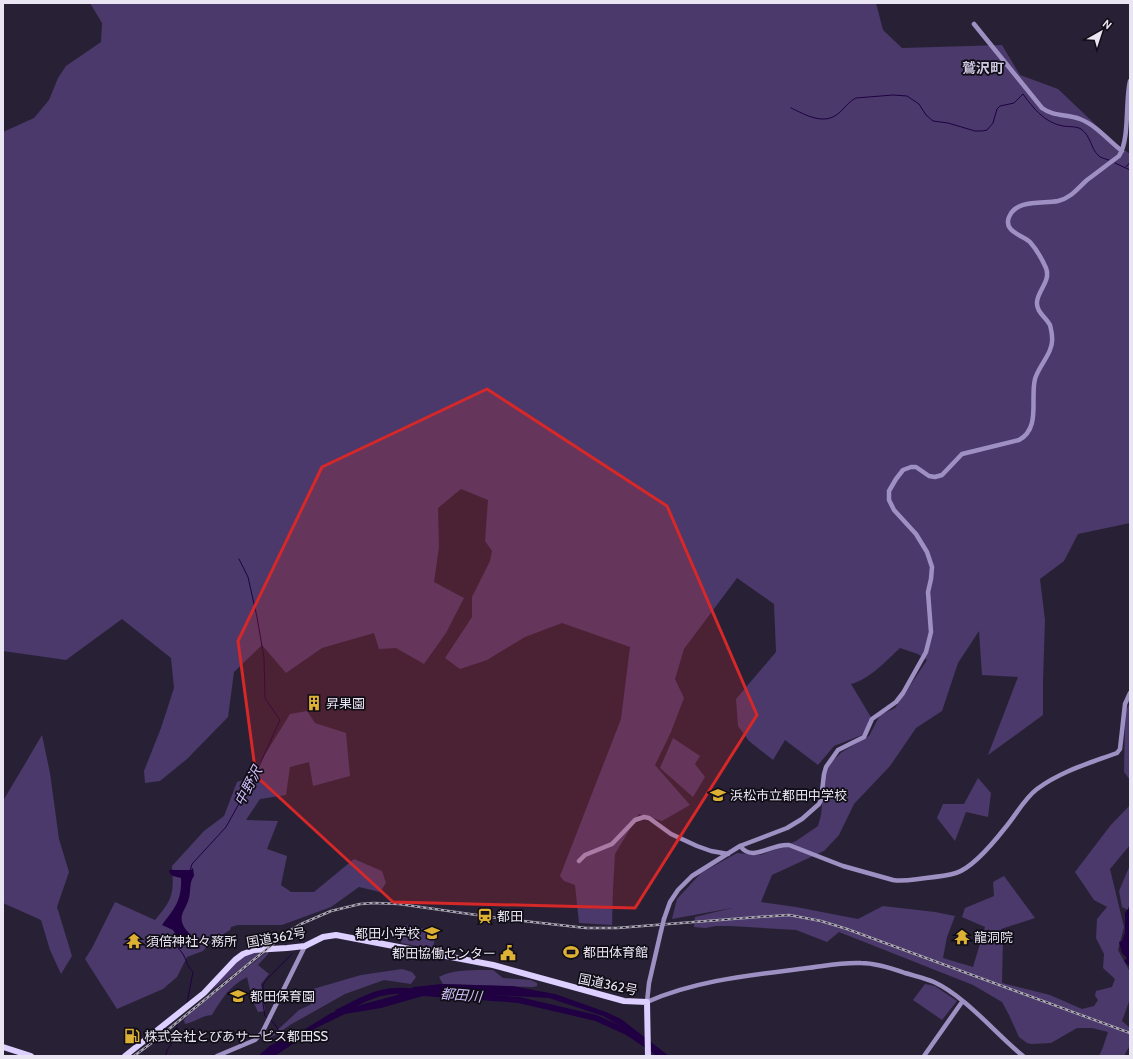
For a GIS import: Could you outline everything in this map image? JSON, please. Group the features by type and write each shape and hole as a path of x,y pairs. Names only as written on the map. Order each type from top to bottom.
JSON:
{"highway":[{"name":"国道362号","path":"125,1056 204,993 235,960 243,954 254,950 305,946 323,937 336,935 493,965 624,1001 647,1002 646,1018 648,1056"},
{"path":"3,1047 31,1056"}],"street":[{"path":"974,24 1042,108 1053,115 1075,118 1087,122 1122,152"},
{"path":"1022,1056 962,1002 944,988 926,979 875,964 861,962 733,979 683,989 647,1002 653,962 664,919 670,902 678,890 692,876 740,846 787,828 802,819 819,804 822,800 826,767 838,750 864,737 872,719 896,702 903,693 926,652 932,632 928,592 932,566 927,552 916,534 894,510 889,500 889,491 903,470 916,467 929,476 936,477 942,475 962,454 1019,440 1024,437 1029,430 1033,417 1035,380 1039,369 1050,351 1053,338 1050,325 1039,312 1037,304 1038,294 1044,286 1047,278 1047,270 1036,249 1028,241 1018,236 1012,230 1008,224 1008,218 1013,211 1019,207 1031,203 1058,201 1068,197 1119,156 1122,152 1130,81"},
{"path":"740,846 752,854 782,844 789,845 843,866 900,881 957,873 974,861 1005,828 1025,801 1036,790 1062,774 1117,753 1120,749 1125,704 1130,693"},
{"path":"578,861 585,855 612,844 635,820 644,817 649,818 671,834 701,848 728,854"},
{"path":"217,1056 259,1037 267,1025 305,946"},
{"path":"924,1056 962,1002"}],"highlighted area":[{"path":"487,389 667,506 757,715 635,908 393,902 256,776 238,641 322,467"}],"shaded area":[{"path":"90,3 876,3 883,30 902,48 1002,45 1020,75 1058,89 1116,144 1130,154 1130,523 1078,534 1064,561 1040,579 1045,620 1043,715 988,755 1018,677 982,675 979,631 958,663 942,711 916,728 890,766 854,804 839,835 824,851 772,875 761,902 858,919 883,906 935,912 955,916 947,937 943,958 973,967 985,927 962,917 965,908 994,896 993,882 1004,876 1035,918 1001,929 1003,939 1002,983 1050,995 1082,1009 1094,1006 1098,1000 1095,996 1096,991 1112,987 1115,979 1103,968 1104,954 1096,938 1097,919 1107,907 1094,900 1075,872 1110,826 1130,805 1130,845 1110,869 1124,927 1118,950 1130,972 1130,999 1122,1021 1130,1028 1130,1045 1124,1056 1099,1056 1108,1032 1092,1028 1077,1028 1051,1043 1027,1043 1019,1037 1002,1002 973,985 839,932 827,942 796,930 731,926 705,928 694,927 695,917 732,908 672,919 677,899 701,873 737,853 761,855 796,841 818,826 821,815 826,767 842,752 869,736 880,715 895,708 927,660 918,654 900,648 871,674 858,682 851,684 872,719 862,735 834,746 818,765 785,740 773,760 749,741 738,726 736,699 776,652 774,604 737,578 684,649 675,679 684,698 671,732 655,765 690,805 662,821 639,814 615,854 612,925 579,923 575,885 564,881 560,876 621,719 630,647 562,623 525,637 487,660 460,669 445,658 472,617 472,597 490,561 492,551 485,541 488,500 461,489 438,508 439,547 434,582 464,598 446,633 424,664 396,648 379,649 374,633 322,648 286,673 262,645 234,672 228,717 187,759 160,781 145,783 144,771 161,728 174,688 171,658 122,619 66,660 3,651 3,132 34,118 49,100 58,78 66,66 101,42 102,23"},
{"path":"1130,703 1130,780 1124,772 1125,712"},
{"path":"307,711 315,723 346,733 350,776 313,786 309,762 290,767 286,795 260,799 246,820 278,821 267,849 287,856 281,885 291,892 314,892 354,859 382,871 386,883 380,892 359,887 331,907 282,925 238,925 231,927 230,930 210,943 203,951 187,957 177,977 163,989 117,1009 85,959 115,902 155,920 166,907 171,896 173,883 172,866 204,831 224,816 237,782 251,777 290,714"},
{"path":"42,735 50,773 59,839 69,872 57,907 72,956 61,974 50,950 41,920 3,903 3,801"},
{"path":"673,738 700,756 695,764 705,777 693,797 660,768"},
{"path":"978,778 991,793 988,817 966,812 955,841 937,818 943,804 964,804"},
{"path":"1130,865 1130,911 1122,907 1119,891"},
{"path":"193,868 194,876 192,878 188,902 182,914 182,921 187,931 193,937 176,943 177,936 173,930 162,925 177,903 181,886 181,878 170,874 169,870 191,870"},
{"path":"1130,903 1130,967 1124,961 1127,958 1122,953 1119,942 1122,941 1125,933 1125,913"},
{"path":"404,925 436,931 433,949 401,943"},
{"path":"268,951 268,954 258,965 269,974 261,984 265,1011 258,1012 252,999 247,977 236,984 227,993 212,1015 185,1024 184,1020 190,1013"},
{"path":"255,952 260,954 212,990 240,958"},
{"path":"402,969 412,972 416,977 411,984 384,980 345,994 269,1038 299,1010 310,1005 314,999 313,989 361,975"},
{"path":"493,970 503,978 531,980 537,983 537,986 443,984 439,977 444,974 458,971"},
{"path":"441,984 512,986 555,994 606,1012 621,1019 669,1056 663,1056 640,1037 603,1016 549,998 437,992 381,1008 345,1014 316,1028 275,1056 258,1056 271,1045 302,1031 331,1013 397,995 414,987"},
{"path":"925,984 935,986 957,1001 942,1020 913,1000"}],"waterway":[{"path":"791,108 815,118 827,119 839,113 856,98 893,95 907,96 919,104 926,115 933,121 948,123 975,131 982,131 987,130 993,123 997,109 1000,106 1014,103 1023,94 1035,109 1051,122 1081,129 1087,135 1100,157 1109,160"},
{"path":"1126,167 1130,162"},
{"path":"1115,163 1130,170"},
{"name":"中野沢","path":"190,871 192,864 226,827 256,773 280,720 265,698 264,658 257,617 248,577 239,559"},
{"path":"300,942 301,928"},
{"name":"中野沢","path":"176,935 176,945 193,972 187,1003"},
{"path":"268,1018 265,1016 263,1004 263,985 292,954"},
{"name":"都田川","path":"338,1012 366,998 383,992 414,992"},
{"name":"都田川","path":"423,993 519,1000 596,1018 627,1032 654,1050 660,1056"},
{"path":"270,1019 276,1026 283,1040"},
{"name":"中野沢","path":"166,1056 167,1050 174,1039 178,1022"}],"railway":[{"path":"134,1056 289,931 331,911 360,904 374,903 399,904 505,919 586,928 617,928 789,915 821,921 847,929 1130,1033"}],"place":[{"name":"昇果園","path":"314,703"},
{"name":"浜松市立都田中学校","path":"718,795"},
{"name":"都田","path":"485,916"},
{"name":"都田小学校","path":"432,933"},
{"name":"龍洞院","path":"962,937"},
{"name":"須倍神社々務所","path":"134,941"},
{"name":"都田体育館","path":"571,952"},
{"name":"都田協働センター","path":"508,953"},
{"name":"都田保育園","path":"238,996"},
{"name":"株式会社とぴあサービス都田SS","path":"132,1036"}],"district":[{"name":"鷲沢町","path":"983,68"}]}
